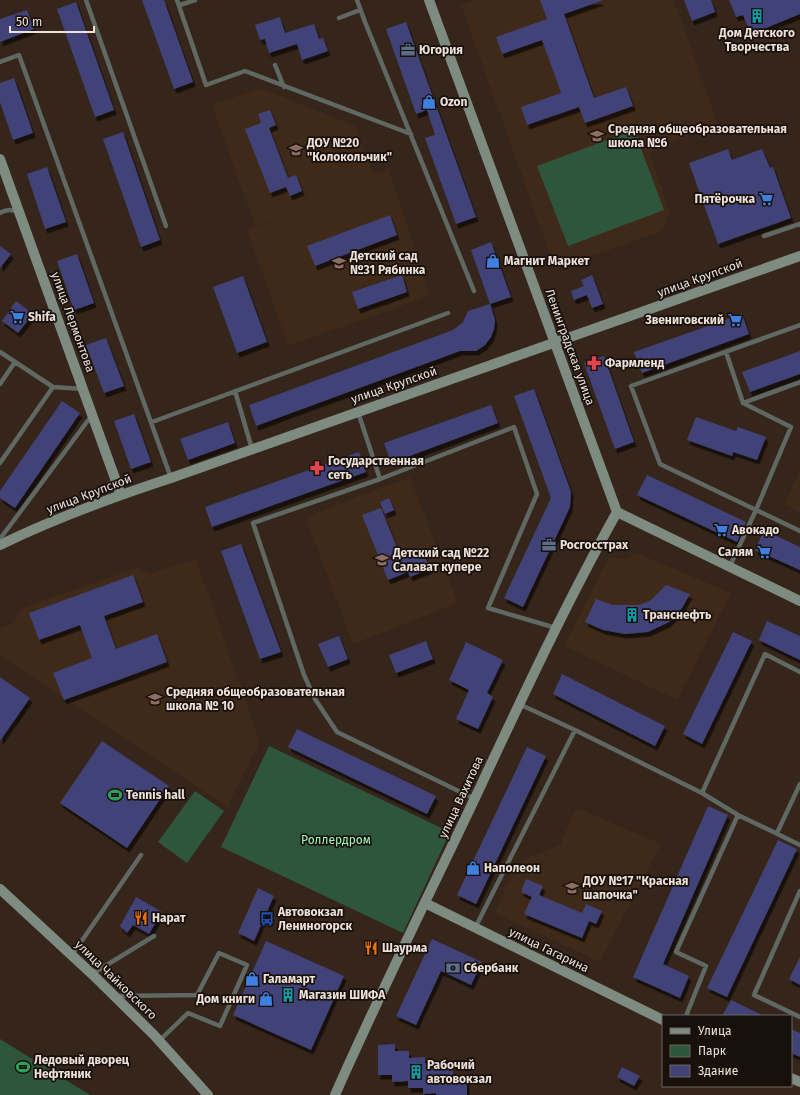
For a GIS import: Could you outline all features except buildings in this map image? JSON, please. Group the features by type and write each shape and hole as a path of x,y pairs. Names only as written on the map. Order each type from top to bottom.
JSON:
{"street":[{"name":"Ленинградская улица","path":"429,0 617,512"},
{"name":"улица Лермонтова","path":"0,159 121,495"},
{"name":"улица Крупской","path":"0,545 30,530 121,495 800,256"},
{"path":"617,512 729,568 800,601"},
{"name":"улица Вахитова","path":"335,1095 384,985 475,799 519,704 556,628 617,512"},
{"name":"улица Чайковского","path":"0,889 72,955 160,1040 208,1095"},
{"name":"улица Гагарина","path":"425,902 662,1020"}],"lane":[{"path":"86,0 166,226"},
{"path":"177,0 180,5 206,85 244,71 411,134"},
{"path":"180,5 195,0"},
{"path":"357,0 474,291"},
{"path":"339,18 360,10"},
{"path":"0,62 19,55 171,478"},
{"path":"275,65 284,87"},
{"path":"0,214 3,211 11,209 19,212"},
{"path":"764,236 800,225"},
{"path":"152,422 448,313"},
{"path":"800,325 631,386 660,464 800,531"},
{"path":"0,352 53,387 82,388"},
{"path":"726,352 743,403 791,426 756,510 729,568"},
{"path":"0,384 15,362"},
{"path":"743,403 800,382"},
{"path":"0,463 53,387"},
{"path":"235,391 252,450"},
{"path":"358,412 380,479"},
{"path":"0,539 92,415"},
{"path":"475,799 337,732 315,699 304,675 253,523 380,479 514,427 537,494 488,608 556,628"},
{"path":"702,793 765,654 800,672"},
{"path":"519,704 702,793 738,815 800,845"},
{"path":"475,928 575,730"},
{"path":"776,833 800,784"},
{"path":"686,1015 706,966 676,952 738,815"},
{"path":"72,955 141,855"},
{"path":"800,891 754,996 800,1017"},
{"path":"92,974 154,936"},
{"path":"115,996 197,995 219,953 247,965 220,1026 188,1013 160,1040"}],"shaded area":[{"name":"Средняя общеобразовательная школа №6","path":"475,0 674,0 718,124 656,148 650,154 670,213 664,229 660,232 555,269 461,5"},
{"path":"260,88 355,126 374,174 389,170 430,296 288,346 247,230 284,217 255,226 212,105"},
{"path":"800,470 800,512 784,505"},
{"name":"Детский сад №22 Салават купере","path":"410,477 458,603 353,644 305,517"},
{"path":"637,553 731,593 677,700 564,646 609,557 625,559"},
{"name":"Средняя общеобразовательная школа № 10","path":"196,559 260,742 227,807 0,656 0,628 14,623 21,608 139,567 149,574"},
{"name":"ДОУ №17 \"Красная шапочка\"","path":"578,808 661,844 600,962 495,913 516,863 560,845 575,810"}],"green space":[{"path":"634,130 664,210 568,246 537,166"},
{"name":"Роллердром","path":"269,746 450,832 403,933 221,847"},
{"path":"195,791 224,811 187,863 158,842"},
{"name":"Ледовый дворец Нефтяник","path":"0,1039 90,1095 0,1095"}],"place":[{"name":"Дом Детского Творчества","path":"757,16"},
{"name":"Югория","path":"408,50"},
{"name":"Ozon","path":"429,102"},
{"name":"Средняя общеобразовательная школа №6","path":"597,136"},
{"name":"ДОУ №20 \"Колокольчик\"","path":"296,150"},
{"name":"Пятёрочка","path":"766,199"},
{"name":"Магнит Маркет","path":"493,261"},
{"name":"Детский сад №31 Рябинка","path":"339,263"},
{"name":"Shifa","path":"17,317"},
{"name":"Звениговский","path":"735,320"},
{"name":"Фармленд","path":"594,363"},
{"name":"Государственная сеть","path":"317,468"},
{"name":"Авокадо","path":"721,530"},
{"name":"Росгосстрах","path":"549,545"},
{"name":"Салям","path":"764,552"},
{"name":"Детский сад №22 Салават купере","path":"382,560"},
{"name":"Транснефть","path":"632,615"},
{"name":"Средняя общеобразовательная школа № 10","path":"155,699"},
{"name":"Tennis hall","path":"115,795"},
{"name":"Наполеон","path":"473,868"},
{"name":"ДОУ №17 \"Красная шапочка\"","path":"572,888"},
{"name":"Нарат","path":"141,918"},
{"name":"Автовокзал Лениногорск","path":"267,919"},
{"name":"Шаурма","path":"371,948"},
{"name":"Сбербанк","path":"453,968"},
{"name":"Галамарт","path":"252,979"},
{"name":"Магазин ШИФА","path":"288,995"},
{"name":"Дом книги","path":"266,999"},
{"name":"Ледовый дворец Нефтяник","path":"23,1067"},
{"name":"Рабочий автовокзал","path":"416,1072"}]}
